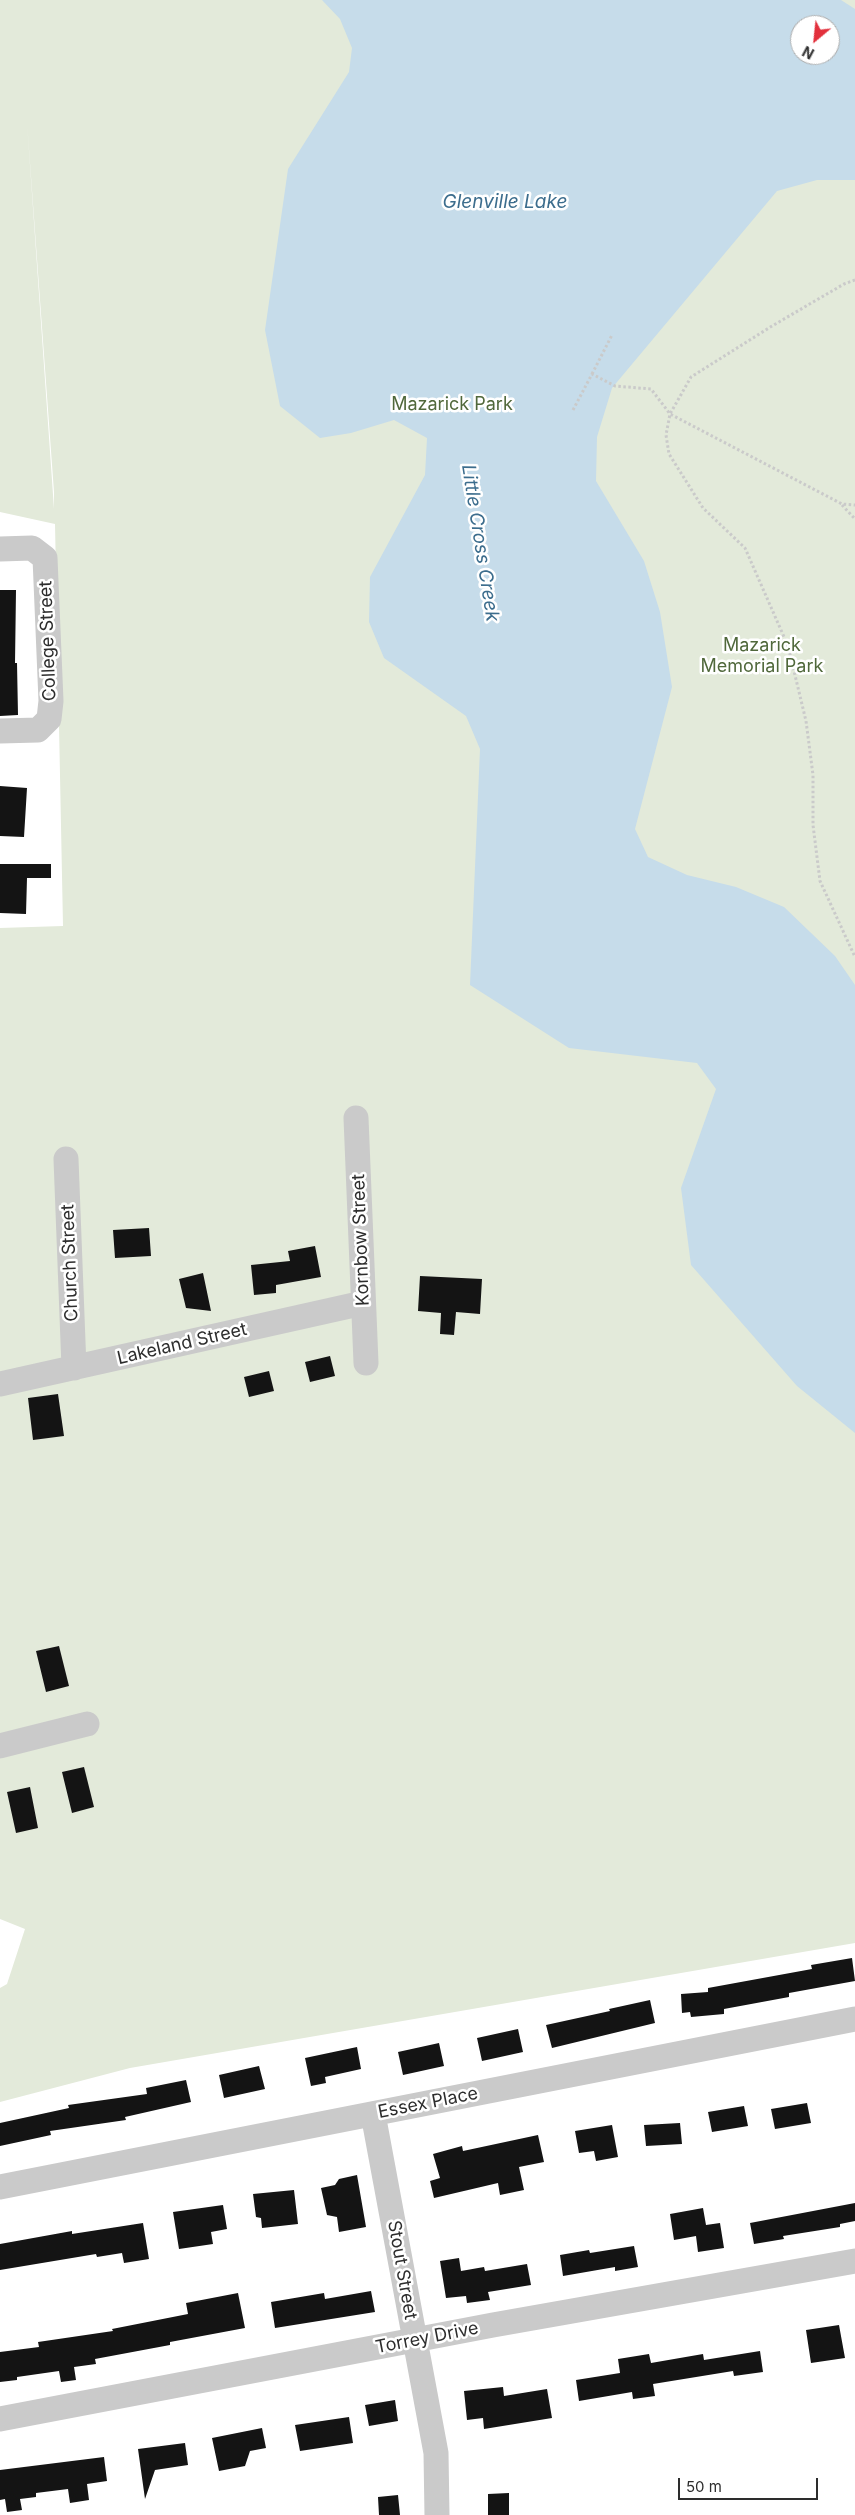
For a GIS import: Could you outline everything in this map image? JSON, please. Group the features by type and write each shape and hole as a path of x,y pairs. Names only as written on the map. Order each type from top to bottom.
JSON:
{"street":[{"name":"College Street","path":"0,549 32,548 44,558 51,701 50,719 38,730 0,731"},
{"name":"Kornbow Street","path":"356,1118 366,1363"},
{"name":"Church Street","path":"66,1159 74,1368"},
{"name":"Lakeland Street","path":"0,1384 363,1303"},
{"path":"0,1746 87,1724"},
{"name":"Essex Place","path":"0,2188 855,2019"},
{"name":"Stout Street","path":"373,2114 436,2453 437,2515"},
{"name":"Torrey Drive","path":"0,2419 855,2261"}],"path":[{"path":"855,280 844,284 772,326 691,377 670,414 666,435 668,454 703,508 746,548 788,646 806,721 813,776 813,825 820,881 855,957"},
{"path":"574,410 612,335"},
{"path":"592,374 614,386 650,389 670,414 842,504 855,519"},
{"path":"842,504 855,505"}],"green space":[{"name":"Mazarick Park","path":"0,0 855,0 855,1943 130,2068 0,2102 0,1988 7,1984 25,1929 0,1919 0,928 63,926 55,524 0,512","holes":["27,122 54,492 54,509"]}],"water":[{"name":"Glenville Lake","path":"322,0 841,0 855,9 855,180 817,180 777,191 612,388 597,437 596,481 644,561 660,612 672,687 635,829 648,857 687,875 736,887 784,907 835,956 855,985 855,1433 797,1386 691,1265 681,1188 716,1089 697,1063 569,1048 470,985 480,749 466,716 384,658 369,622 370,577 425,475 427,438 394,420 351,433 320,438 280,406 265,330 288,169 349,72 352,48 340,19"}],"building":[{"path":"0,590 16,590 15,663 17,663 18,715 0,716"},
{"path":"0,786 27,788 24,837 0,836"},
{"path":"0,864 51,864 51,878 27,878 26,914 0,913"},
{"path":"149,1228 151,1256 115,1258 113,1230"},
{"path":"315,1246 321,1277 276,1285 276,1293 254,1295 251,1265 290,1261 288,1251"},
{"path":"203,1273 211,1311 186,1308 179,1279"},
{"path":"420,1276 482,1279 480,1314 456,1312 454,1335 440,1334 441,1313 418,1311"},
{"path":"330,1356 335,1376 310,1382 305,1362"},
{"path":"269,1371 274,1391 249,1397 244,1377"},
{"path":"58,1394 64,1436 33,1440 28,1398"},
{"path":"59,1646 69,1686 46,1692 36,1651"},
{"path":"84,1767 94,1807 72,1813 62,1772"},
{"path":"30,1787 38,1828 16,1833 7,1792"},
{"path":"852,1958 855,1981 789,1993 789,1997 724,2009 724,2014 691,2017 690,2012 682,2013 681,1994 708,1992 708,1988 812,1969 811,1965"},
{"path":"650,2000 655,2023 552,2048 546,2025"},
{"path":"518,2029 523,2052 482,2061 477,2038"},
{"path":"439,2043 444,2066 403,2075 398,2052"},
{"path":"357,2047 361,2069 325,2077 326,2083 311,2086 305,2058"},
{"path":"259,2066 265,2089 224,2098 219,2075"},
{"path":"186,2080 191,2102 125,2117 126,2120 50,2131 51,2135 0,2146 0,2123 69,2108 68,2105 147,2094 146,2088"},
{"path":"807,2103 811,2123 775,2129 771,2109"},
{"path":"744,2106 748,2126 712,2132 708,2112"},
{"path":"680,2123 682,2144 646,2146 644,2125"},
{"path":"612,2125 618,2157 596,2161 594,2151 579,2153 575,2131"},
{"path":"538,2135 544,2162 519,2167 524,2190 500,2195 498,2183 434,2198 430,2181 440,2178 433,2154 462,2146 463,2151"},
{"path":"357,2175 366,2227 339,2232 337,2217 327,2215 321,2188 335,2185 339,2179"},
{"path":"294,2190 298,2224 262,2228 261,2218 256,2217 253,2194"},
{"path":"855,2203 855,2221 840,2224 840,2227 783,2236 784,2239 754,2244 750,2223"},
{"path":"223,2205 227,2229 211,2232 213,2244 179,2249 173,2212"},
{"path":"703,2208 706,2225 720,2223 724,2248 698,2252 696,2236 674,2240 670,2214"},
{"path":"143,2223 149,2259 124,2263 122,2253 97,2257 96,2254 0,2270 0,2244 72,2231 72,2234"},
{"path":"634,2246 638,2267 615,2271 615,2267 563,2276 560,2255 589,2250 590,2253"},
{"path":"459,2258 461,2271 484,2267 485,2271 527,2264 531,2285 488,2292 490,2300 467,2303 466,2296 446,2298 440,2261"},
{"path":"371,2291 375,2312 275,2328 271,2302 324,2293 325,2299"},
{"path":"238,2293 245,2328 95,2359 96,2364 74,2367 76,2380 61,2382 59,2371 17,2377 17,2380 0,2382 0,2352 39,2347 38,2342 113,2331 112,2329 188,2314 186,2303"},
{"path":"839,2325 845,2358 811,2363 806,2330"},
{"path":"760,2351 763,2372 734,2376 733,2371 653,2384 655,2396 633,2399 632,2392 579,2401 576,2380 620,2373 618,2359 649,2354 651,2363 703,2354 704,2360"},
{"path":"503,2387 504,2396 547,2389 552,2418 484,2429 483,2418 467,2420 464,2391"},
{"path":"395,2400 398,2421 369,2426 365,2405"},
{"path":"349,2417 353,2443 300,2451 295,2425"},
{"path":"262,2428 266,2448 250,2451 245,2466 219,2471 212,2438"},
{"path":"185,2443 188,2465 155,2470 145,2499 138,2449"},
{"path":"104,2457 107,2481 87,2484 89,2500 70,2503 68,2489 36,2493 36,2497 20,2499 22,2510 7,2512 5,2499 0,2500 0,2470"},
{"path":"509,2493 509,2515 488,2515 488,2494"},
{"path":"398,2495 400,2515 379,2515 378,2497"}],"water label":[{"name":"Little Cross Creek","path":"480,543"}],"park label":[{"name":"Mazarick Memorial Park","path":"762,656"}]}
